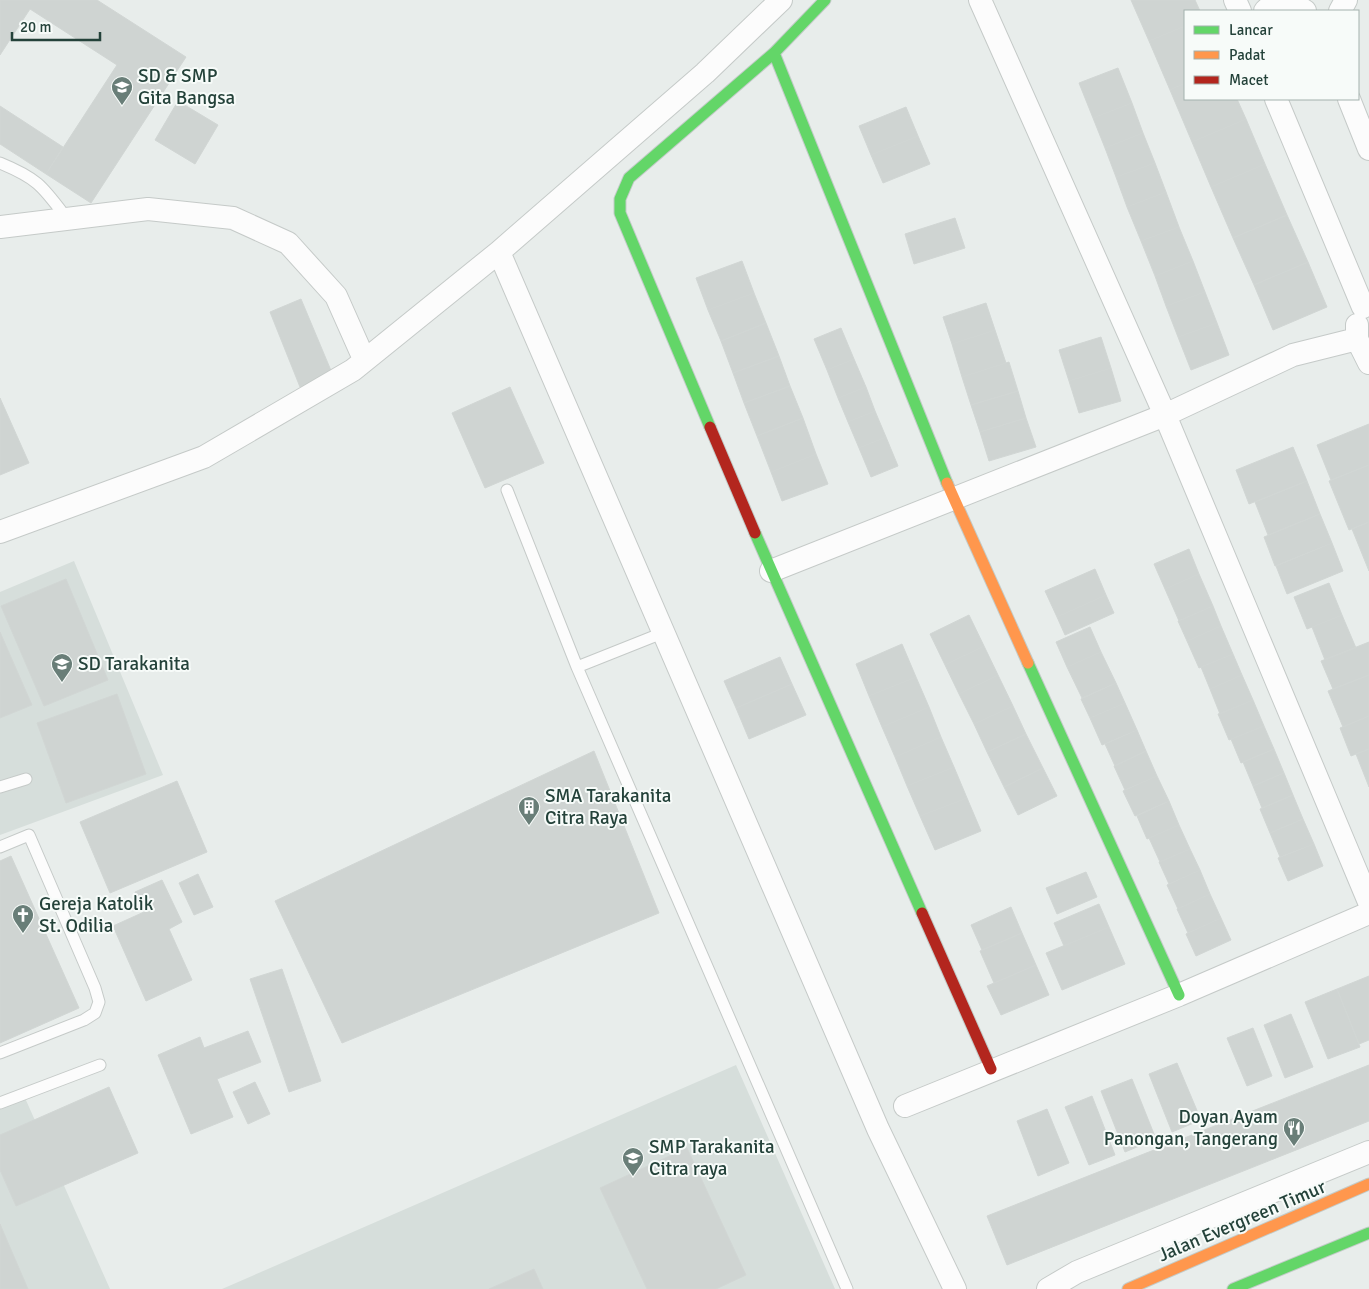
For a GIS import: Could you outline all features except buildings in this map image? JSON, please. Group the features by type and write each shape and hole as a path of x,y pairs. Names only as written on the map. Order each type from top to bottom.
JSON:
{"street":[{"path":"0,532 204,456 353,370 364,359 498,252 705,73 781,0"},
{"path":"825,0 774,53 629,178 620,199 620,213 771,572 991,1070"},
{"path":"980,0 1165,414 1369,902"},
{"path":"1265,10 1283,4 1299,7 1304,10"},
{"path":"774,53 953,498 1179,995"},
{"path":"1276,100 1366,303 1357,323 1356,339 1369,363"},
{"path":"1349,100 1369,149"},
{"path":"0,227 148,209 234,218 288,244 336,296 364,359"},
{"path":"498,252 665,632 878,1129 955,1289"},
{"path":"771,572 1165,414 1293,355 1356,339"},
{"path":"905,1106 1179,995 1369,913"},
{"path":"1048,1289 1077,1272 1369,1152"},
{"name":"Jalan Evergreen Timur","path":"1128,1289 1369,1184"},
{"path":"1233,1289 1369,1233"}],"lane":[{"path":"0,163 24,173 41,185 68,220"},
{"path":"507,490 577,667 847,1289"},
{"path":"577,667 665,632"},
{"path":"0,787 26,779"},
{"path":"0,848 29,834 95,988 99,1002 95,1013 84,1020 0,1053"},
{"path":"0,1103 100,1065"}],"shaded area":[{"name":"SD Tarakanita","path":"74,561 163,775 0,835 0,592"},
{"name":"SMP Tarakanita Citra raya","path":"736,1065 835,1289 222,1289"},
{"path":"25,1098 110,1289 0,1289 0,1109"}],"traffic: fast":[{"path":"710,427 620,213 620,199 629,178 774,53 825,0"},
{"path":"774,53 947,483"},
{"path":"755,533 922,913"},
{"path":"1028,663 1179,995"},
{"path":"1233,1289 1369,1233"}],"traffic: slow":[{"path":"947,483 1028,663"},
{"path":"1128,1289 1369,1184"}],"traffic: jam":[{"path":"710,427 755,533"},
{"path":"922,913 991,1069"}],"place":[{"name":"SD & SMP Gita Bangsa","path":"122,106"},
{"name":"SD Tarakanita","path":"62,683"},
{"name":"SMA Tarakanita Citra Raya","path":"529,826"},
{"name":"Gereja Katolik St. Odilia","path":"23,934"},
{"name":"Doyan Ayam Panongan, Tangerang","path":"1294,1147"},
{"name":"SMP Tarakanita Citra raya","path":"633,1177"}]}
